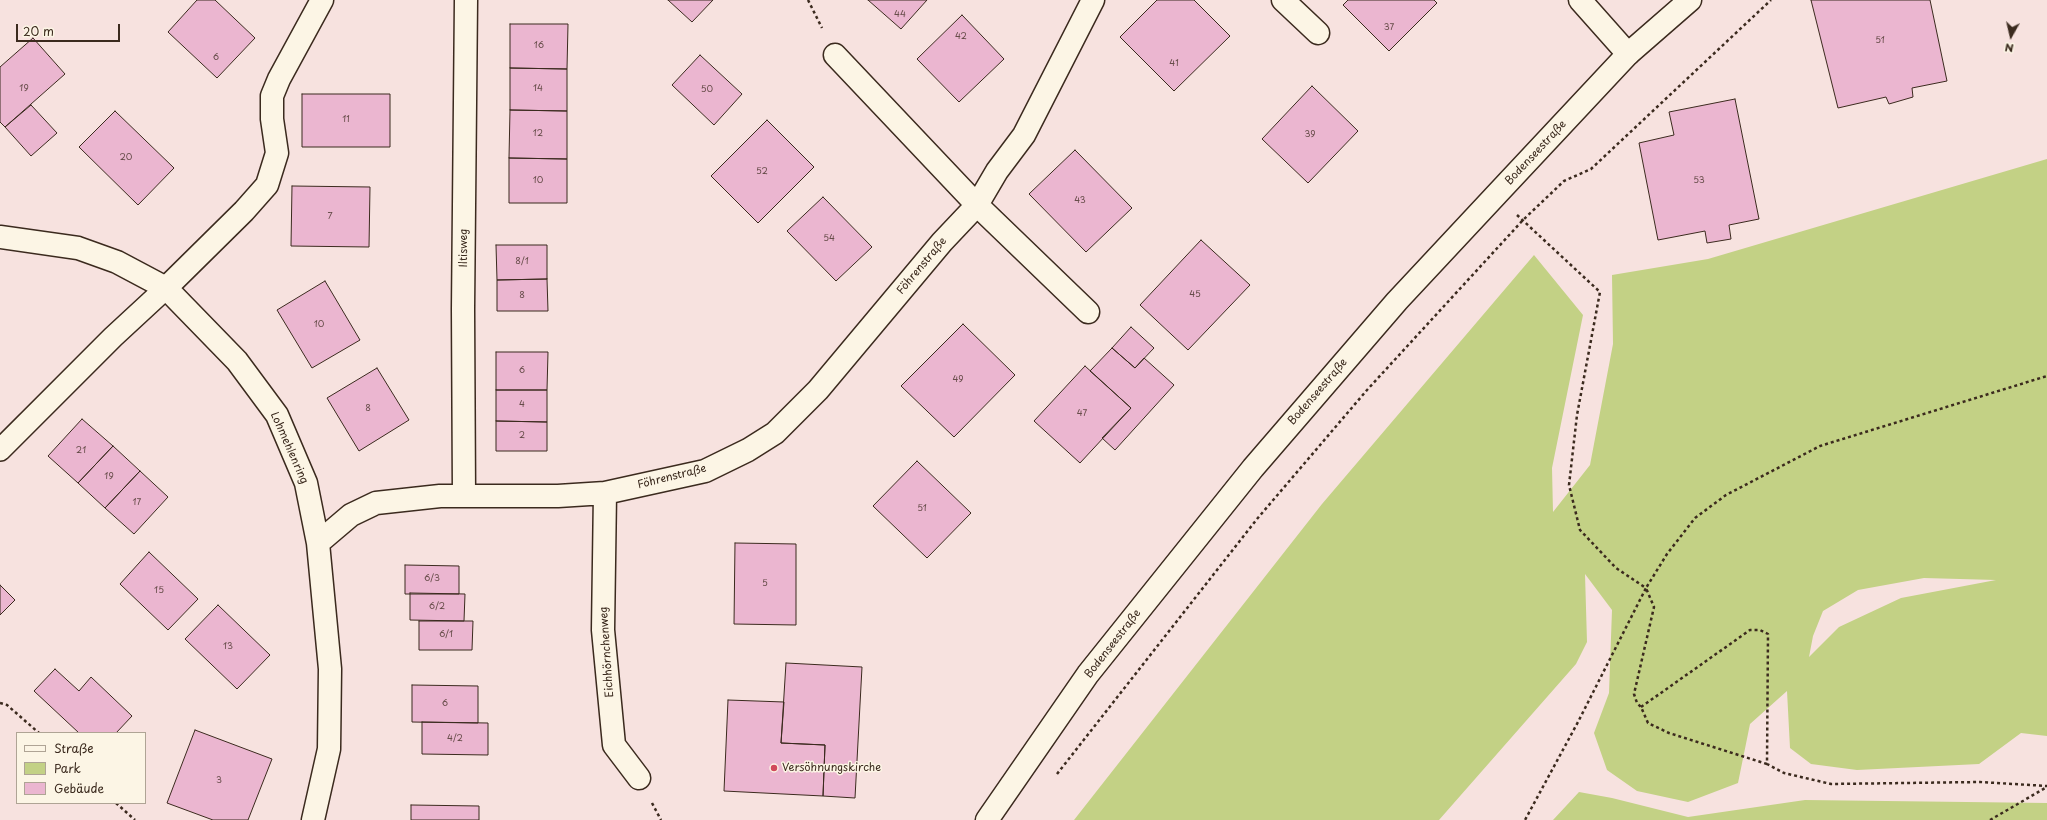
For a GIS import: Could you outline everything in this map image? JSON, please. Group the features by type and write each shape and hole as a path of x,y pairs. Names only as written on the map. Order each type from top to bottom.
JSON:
{"street":[{"path":"166,288 244,211 267,185 277,153 272,119 272,96 279,79 322,0"},
{"name":"Iltisweg","path":"464,496 463,301 466,0"},
{"name":"Föhrenstraße","path":"318,543 351,515 376,502 440,496 558,496 606,493 705,470 748,450 775,433 818,390 942,242 977,206 997,171 1024,135 1093,0"},
{"path":"1283,0 1318,33"},
{"path":"1580,0 1628,54"},
{"name":"Bodenseestraße","path":"987,820 1088,674 1253,468 1397,301 1628,54 1690,0"},
{"path":"835,55 977,206 1088,312"},
{"name":"Lohmehlenring","path":"0,237 78,248 116,262 166,288 237,361 277,414 306,483 318,543 330,669 329,749 313,820"},
{"name":"Eichhörnchenweg","path":"606,493 603,630 614,745 639,778"}],"lane":[{"path":"0,450 114,337 166,288"}],"path":[{"path":"1053,780 1257,519 1366,390 1523,220 1564,181 1591,169 1771,0"},
{"path":"1496,195 1600,292 1576,415 1569,485 1580,530 1616,568 1646,588 1654,608 1634,694 1637,703 1641,707 1648,723 1668,733 1767,764 1784,773 1831,784 1980,782 2047,787"},
{"path":"1525,820 1578,722 1646,588 1668,554 1695,518 1733,491 1820,446 2047,376"},
{"path":"1641,707 1750,630 1760,630 1768,634 1767,764"},
{"path":"0,703 7,704 38,732"},
{"path":"1990,820 2047,787"},
{"path":"117,804 135,820"}],"green space":[{"path":"2047,159 2047,736 2021,733 1979,764 1857,770 1811,764 1790,748 1787,691 1750,724 1738,783 1688,802 1637,791 1607,770 1594,733 1609,693 1612,610 1585,574 1587,642 1576,664 1439,820 1074,820 1322,504 1534,255 1583,315 1552,468 1553,512 1590,465 1613,344 1612,275 1708,259","holes":["1924,578 1996,580 1901,598 1839,627 1809,657 1813,636 1823,611 1858,590"]},
{"path":"1579,792 1612,798 1688,817 1805,800 2047,803 2047,820 1553,820"}],"building":[{"path":"197,0 215,0 255,38 217,78 168,32"},
{"path":"668,0 713,0 692,22"},
{"path":"868,0 927,0 901,29"},
{"path":"1157,0 1194,0 1230,36 1174,91 1120,37"},
{"path":"1348,0 1434,0 1437,3 1389,51 1343,5"},
{"path":"1811,0 1930,0 1947,81 1912,88 1913,97 1889,104 1886,97 1838,108"},
{"path":"962,15 1004,59 959,102 917,59"},
{"path":"510,24 568,24 567,69 510,68"},
{"path":"33,38 65,74 5,127 0,122 0,67"},
{"path":"700,55 742,94 714,125 672,85"},
{"path":"510,68 567,69 567,111 510,110"},
{"path":"1312,86 1358,131 1308,183 1262,139"},
{"path":"302,94 390,94 390,147 302,147"},
{"path":"1735,99 1759,219 1729,225 1731,239 1707,243 1705,231 1658,240 1639,143 1674,135 1669,112"},
{"path":"31,105 57,133 31,156 5,127"},
{"path":"510,110 567,111 567,159 509,158"},
{"path":"115,111 174,168 138,205 79,147"},
{"path":"767,120 814,167 758,223 711,176"},
{"path":"1075,150 1132,208 1086,252 1029,194"},
{"path":"509,158 567,159 567,203 509,203"},
{"path":"292,186 370,187 369,247 291,246"},
{"path":"823,197 872,247 836,281 787,231"},
{"path":"1201,240 1250,285 1188,350 1140,305"},
{"path":"496,245 547,245 547,279 497,280"},
{"path":"547,279 548,311 497,311 497,280"},
{"path":"325,281 360,340 312,368 277,310"},
{"path":"963,324 1015,375 954,437 901,386"},
{"path":"1131,327 1154,348 1135,368 1112,348"},
{"path":"1112,348 1135,368 1144,358 1174,385 1115,450 1102,438 1131,408 1090,371"},
{"path":"496,352 548,352 547,390 496,390"},
{"path":"1085,366 1131,408 1080,463 1034,421"},
{"path":"377,368 409,420 359,451 327,398"},
{"path":"496,390 547,390 547,422 496,421"},
{"path":"82,419 113,446 78,483 48,456"},
{"path":"496,421 547,422 547,451 496,451"},
{"path":"113,446 140,471 105,508 78,483"},
{"path":"917,461 971,513 927,558 873,506"},
{"path":"140,471 168,497 134,534 105,508"},
{"path":"735,543 796,544 796,625 734,624"},
{"path":"149,552 198,599 168,630 120,584"},
{"path":"405,565 459,566 459,594 405,594"},
{"path":"0,585 15,600 0,615"},
{"path":"410,593 465,594 464,621 410,620"},
{"path":"218,605 270,655 237,689 185,639"},
{"path":"419,621 473,621 472,650 419,650"},
{"path":"786,663 862,667 855,798 823,796 825,745 781,743"},
{"path":"55,669 79,691 91,677 132,716 117,732 78,732 34,691"},
{"path":"412,685 478,686 478,723 412,722"},
{"name":"Versöhnungskirche","path":"728,700 784,702 781,743 825,745 823,796 724,791"},
{"path":"422,722 488,723 488,755 422,754"},
{"path":"195,730 272,759 248,820 213,820 167,803"},
{"path":"411,805 479,806 479,820 411,820"}],"place":[{"name":"Versöhnungskirche","path":"774,768"}]}
